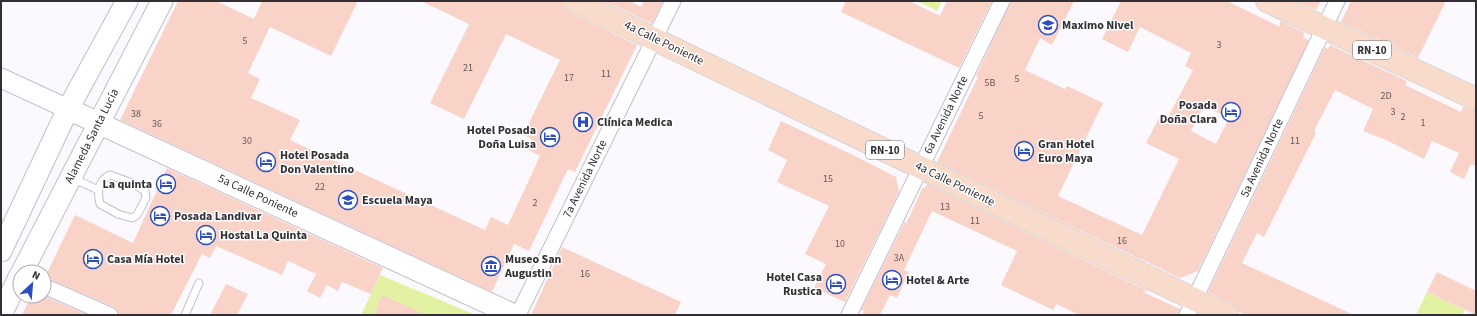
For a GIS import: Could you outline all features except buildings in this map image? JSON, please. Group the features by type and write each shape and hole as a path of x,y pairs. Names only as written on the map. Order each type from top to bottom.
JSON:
{"main road":[{"path":"1,251 68,109 127,1"},
{"name":"Alameda Santa Lucía","path":"26,264 98,122 162,1"},
{"name":"4a Calle Poniente","path":"575,1 921,167 1191,307 1227,315"},
{"name":"RN-10","path":"1267,1 1476,99"},
{"name":"5a Calle Poniente","path":"68,109 514,315"},
{"path":"2,310 12,291"}],"street":[{"name":"7a Avenida Norte","path":"518,315 673,1"},
{"name":"6a Avenida Norte","path":"849,315 1002,1"},
{"name":"5a Avenida Norte","path":"1191,307 1337,1"},
{"name":"5a Calle Poniente","path":"1,78 68,109"},
{"path":"52,290 110,315"}],"lane":[{"path":"110,175 132,183 145,191 146,198 137,215 132,218 118,214 100,204 98,190 104,178 110,175"},
{"path":"71,177 98,190"},
{"path":"185,315 199,283"}],"green space":[{"path":"917,1 942,1 937,11"},
{"path":"380,275 476,315 361,315"},
{"path":"1427,292 1465,310 1462,315 1416,315"}],"place":[{"name":"Maximo Nivel","path":"1048,25"},
{"name":"Posada Doña Clara","path":"1231,112"},
{"name":"Clínica Medica","path":"583,122"},
{"name":"Hotel Posada Doña Luisa","path":"550,137"},
{"name":"Gran Hotel Euro Maya","path":"1024,151"},
{"name":"Hotel Posada Don Valentino","path":"266,162"},
{"name":"La quinta","path":"166,184"},
{"name":"Escuela Maya","path":"348,200"},
{"name":"Posada Landivar","path":"160,216"},
{"name":"Hostal La Quinta","path":"206,235"},
{"name":"Casa Mía Hotel","path":"93,259"},
{"name":"Museo San Augustin","path":"491,266"},
{"name":"Hotel & Arte","path":"892,280"},
{"name":"Hotel Casa Rustica","path":"836,284"}]}
